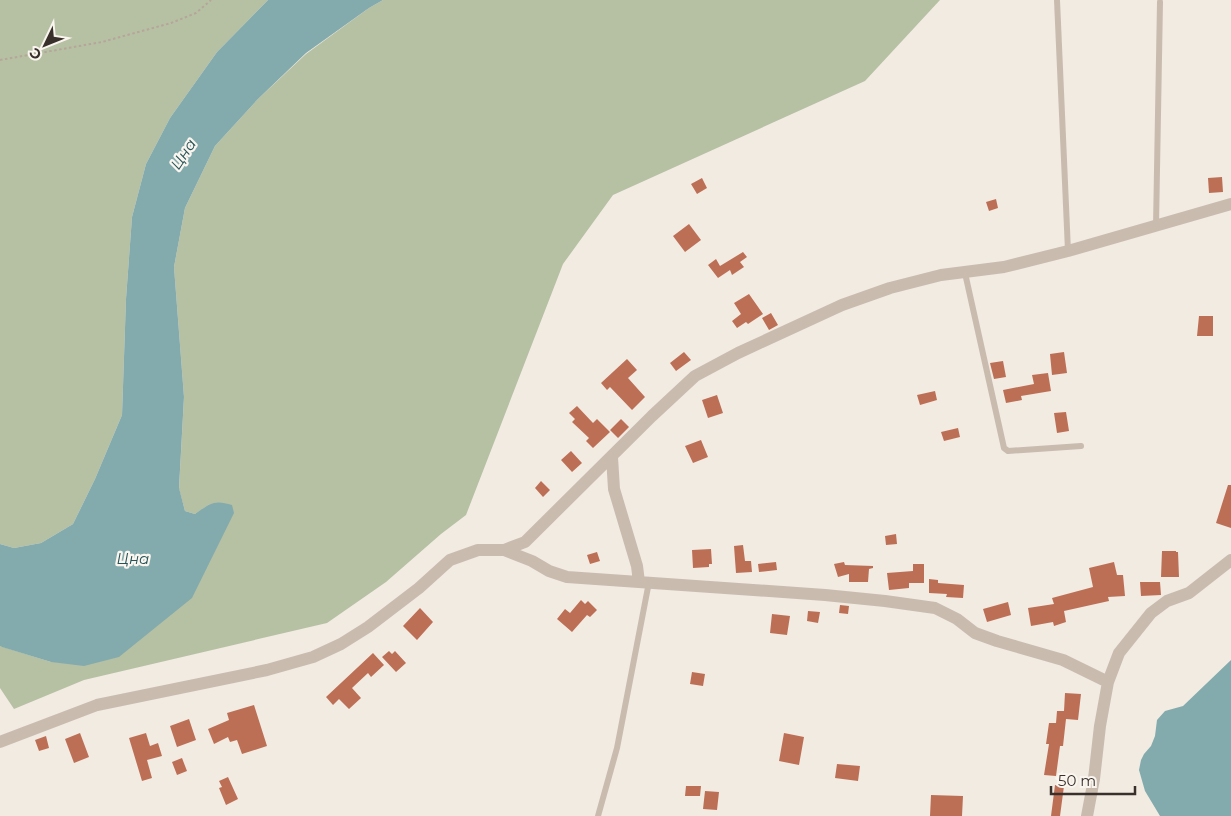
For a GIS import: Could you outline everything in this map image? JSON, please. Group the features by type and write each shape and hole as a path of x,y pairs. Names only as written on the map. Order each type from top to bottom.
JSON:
{"street":[{"path":"504,550 526,542 652,416 695,376 738,353 850,302 890,288 940,275 1004,267 1068,251 1231,204"},
{"path":"612,457 614,489 637,566 644,582"},
{"path":"0,742 97,705 267,670 313,657 341,644 368,627 419,588 450,560 478,550 504,550 532,560 549,571 567,577 834,596 935,608 957,619 975,633 1063,660 1108,682"},
{"path":"1087,816 1108,682 1119,653 1151,613 1167,601 1189,593 1231,560"}],"lane":[{"path":"1057,0 1068,251"},
{"path":"1156,226 1160,2"},
{"path":"964,273 1004,448 1008,451 1081,446"},
{"path":"598,816 617,748 644,582"}],"path":[{"path":"0,60 102,42 171,23 196,13 210,0"}],"green space":[{"path":"0,0 268,0 217,52 170,118 146,164 132,217 126,299 122,415 95,479 73,524 41,543 14,548 0,544"},
{"path":"383,0 940,0 865,81 613,195 563,264 466,515 386,582 327,623 84,680 14,709 0,688 0,646 51,662 210,504 195,514 185,511 179,489 184,397 174,267 185,208 215,146 258,99 306,54"}],"water":[{"name":"Цна","path":"268,0 383,0 306,53 258,99 215,146 185,208 174,267 184,397 179,488 185,511 195,514 212,503 221,502 232,505 234,513 192,598 119,657 84,666 51,662 2,647 0,646 0,544 14,548 41,543 73,524 95,479 122,415 126,299 132,217 146,164 170,118 217,52"},
{"path":"1231,660 1231,816 1160,816 1145,791 1139,770 1141,760 1151,746 1155,736 1157,720 1165,711 1183,706"}],"building":[{"path":"1222,177 1223,192 1209,193 1208,178"},
{"path":"702,178 707,188 697,194 691,184"},
{"path":"996,199 998,208 989,211 986,202"},
{"path":"689,224 701,240 685,252 673,236"},
{"path":"743,252 747,257 740,262 744,267 732,275 730,270 718,278 708,265 716,259 720,266"},
{"path":"749,294 763,314 748,324 746,322 737,328 732,321 741,314 734,303"},
{"path":"771,313 778,325 769,330 762,318"},
{"path":"1199,316 1213,316 1213,336 1197,336"},
{"path":"684,352 691,360 676,371 670,363"},
{"path":"1064,352 1067,373 1052,375 1050,354"},
{"path":"627,359 637,370 628,378 645,397 632,410 610,387 607,390 601,383"},
{"path":"1003,361 1006,377 994,379 990,363"},
{"path":"1048,373 1051,391 1021,396 1022,400 1006,403 1003,390 1034,384 1032,375"},
{"path":"935,391 937,400 920,405 917,395"},
{"path":"717,395 723,413 708,418 702,400"},
{"path":"577,406 593,423 597,419 610,432 593,448 586,441 589,438 572,422 575,419 569,413"},
{"path":"1066,412 1069,431 1057,433 1054,413"},
{"path":"621,419 629,427 618,438 610,430"},
{"path":"958,428 960,437 944,441 941,432"},
{"path":"701,440 708,457 693,463 685,446"},
{"path":"571,451 582,463 572,472 561,460"},
{"path":"541,481 550,490 543,497 535,488"},
{"path":"1228,485 1231,485 1231,528 1216,523"},
{"path":"896,534 897,544 886,545 885,536"},
{"path":"743,545 745,561 751,561 752,572 736,573 734,546"},
{"path":"711,549 712,564 709,564 709,567 693,568 692,550"},
{"path":"1162,551 1178,552 1179,577 1161,577"},
{"path":"597,552 600,561 590,564 587,555"},
{"path":"776,562 777,570 759,572 758,564"},
{"path":"844,562 845,565 873,566 873,568 869,569 868,582 849,582 849,574 838,577 834,564"},
{"path":"1114,562 1117,575 1123,575 1125,596 1108,597 1109,601 1064,611 1066,622 1054,626 1053,622 1031,626 1028,608 1054,604 1052,598 1093,587 1089,568"},
{"path":"913,564 924,564 924,583 909,583 909,588 889,590 887,573 913,571"},
{"path":"929,579 938,580 938,583 964,585 963,598 946,597 947,594 929,593"},
{"path":"1140,582 1160,582 1161,595 1141,596"},
{"path":"581,600 585,604 588,601 597,610 590,617 587,615 572,632 557,619 565,609 570,613"},
{"path":"1008,602 1011,615 987,622 983,609"},
{"path":"840,605 849,606 848,614 839,613"},
{"path":"420,608 433,622 417,640 403,626"},
{"path":"808,611 820,612 818,623 807,621"},
{"path":"772,614 790,616 787,635 770,633"},
{"path":"389,651 392,654 395,651 406,663 396,672 382,657"},
{"path":"373,653 384,665 371,677 368,673 352,688 361,698 349,709 339,699 333,705 326,697"},
{"path":"692,672 705,674 703,686 690,684"},
{"path":"1065,693 1081,694 1078,720 1066,719 1063,746 1060,746 1056,776 1044,775 1049,744 1046,744 1049,723 1056,723 1057,711 1064,711"},
{"path":"254,705 267,746 242,754 237,740 230,742 228,737 214,744 208,729 229,720 227,713"},
{"path":"189,719 196,740 177,747 170,726"},
{"path":"80,733 89,757 74,763 65,739"},
{"path":"146,733 150,746 158,743 162,756 147,760 152,778 142,781 129,738"},
{"path":"784,733 804,737 799,765 779,761"},
{"path":"46,736 49,748 39,751 35,740"},
{"path":"182,758 187,771 177,775 172,762"},
{"path":"837,764 860,766 858,781 835,778"},
{"path":"228,777 238,799 226,805 219,788 222,787 219,781"},
{"path":"1055,785 1064,786 1060,816 1051,816"},
{"path":"686,786 701,786 700,796 685,796"},
{"path":"705,791 719,792 717,810 703,809"},
{"path":"931,795 963,796 962,816 930,816"}]}
